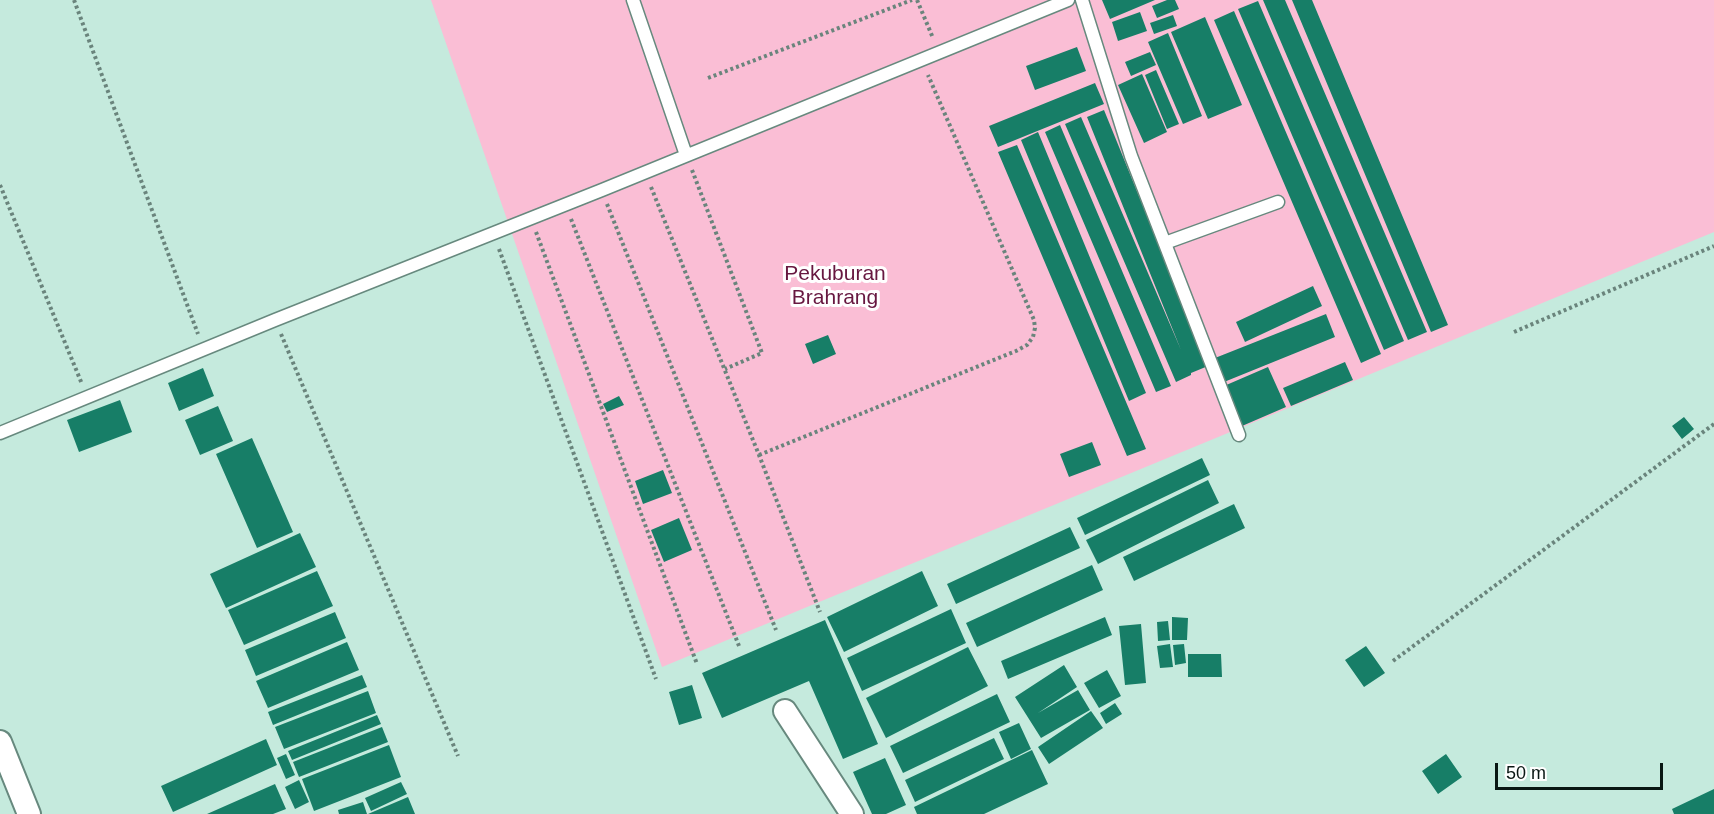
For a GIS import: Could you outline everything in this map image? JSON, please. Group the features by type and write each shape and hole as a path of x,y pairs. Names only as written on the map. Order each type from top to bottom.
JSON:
{"street":[{"path":"785,711 852,814"},
{"path":"0,742 29,814"}],"lane":[{"path":"633,0 686,155"},
{"path":"0,433 1068,0"},
{"path":"1082,0 1131,156 1239,435"},
{"path":"1165,243 1278,202"}],"path":[{"path":"74,0 204,350"},
{"path":"708,78 912,0"},
{"path":"917,0 939,52"},
{"path":"759,455 1016,351 1027,345 1033,337 1034,320 922,59"},
{"path":"686,155 762,353 725,369"},
{"path":"646,172 819,612"},
{"path":"0,185 88,397"},
{"path":"602,190 776,630"},
{"path":"566,205 739,646"},
{"path":"531,219 697,664"},
{"path":"493,233 656,679"},
{"path":"1514,332 1714,246"},
{"path":"275,320 458,756"},
{"path":"1393,661 1714,424"}],"green space":[{"name":"Pekuburan Brahrang","path":"431,0 1714,0 1714,232 662,667"}],"building":[{"path":"1102,0 1155,0 1110,19"},
{"path":"1167,0 1175,0 1179,9 1157,18 1152,6"},
{"path":"1263,0 1285,0 1427,332 1408,340"},
{"path":"1292,0 1312,0 1448,325 1431,332"},
{"path":"1258,1 1404,341 1384,350 1238,9"},
{"path":"1234,11 1381,354 1361,363 1214,20"},
{"path":"1140,12 1147,31 1118,41 1112,22"},
{"path":"1173,15 1177,26 1154,34 1150,23"},
{"path":"1205,17 1242,105 1208,119 1171,32"},
{"path":"1168,33 1202,116 1183,124 1148,42"},
{"path":"1077,47 1086,71 1035,90 1026,66"},
{"path":"1150,52 1156,65 1131,76 1125,62"},
{"path":"1156,70 1179,124 1167,129 1145,75"},
{"path":"1142,74 1167,132 1144,143 1118,85"},
{"path":"1095,83 1104,104 998,147 989,126"},
{"path":"1104,110 1208,366 1176,382 1065,124 1081,117 1181,350 1087,117"},
{"path":"1060,125 1171,386 1156,392 1045,132"},
{"path":"1038,132 1146,393 1129,401 1021,140"},
{"path":"1017,145 1146,449 1127,456 998,152"},
{"path":"1313,286 1322,306 1245,342 1236,322"},
{"path":"1326,314 1335,337 1224,382 1215,358"},
{"path":"828,335 836,354 813,364 805,344"},
{"path":"1345,362 1353,380 1291,406 1283,388"},
{"path":"1268,367 1286,407 1242,426 1224,386"},
{"path":"203,368 214,396 179,411 168,383"},
{"path":"619,396 624,405 607,412 603,404"},
{"path":"120,400 132,432 79,452 67,420"},
{"path":"218,406 233,441 200,455 185,420"},
{"path":"1684,417 1694,429 1682,439 1672,426"},
{"path":"252,438 293,532 257,548 216,454"},
{"path":"1092,442 1101,465 1069,477 1060,454"},
{"path":"1202,458 1210,475 1085,535 1077,518"},
{"path":"663,470 672,493 643,504 635,481"},
{"path":"1208,480 1219,503 1098,564 1086,540"},
{"path":"1234,504 1245,528 1134,581 1123,557"},
{"path":"679,518 692,550 664,562 651,530"},
{"path":"1070,527 1080,548 956,604 947,584"},
{"path":"300,533 316,567 226,608 210,574"},
{"path":"1092,565 1103,590 977,647 966,623"},
{"path":"317,571 333,606 244,645 228,610"},
{"path":"922,571 938,606 844,652 827,617"},
{"path":"951,609 966,643 862,691 847,658"},
{"path":"335,612 346,638 256,676 245,650"},
{"path":"1105,617 1112,635 1008,679 1001,661"},
{"path":"1172,617 1188,618 1187,640 1172,640"},
{"path":"825,620 878,744 843,759 809,681 722,718 702,673"},
{"path":"1168,621 1170,640 1158,641 1157,622"},
{"path":"1141,624 1146,683 1125,685 1119,626"},
{"path":"347,642 359,670 268,708 256,681"},
{"path":"1170,644 1173,667 1160,668 1157,646"},
{"path":"1184,644 1186,663 1175,665 1173,645"},
{"path":"1366,646 1385,673 1364,687 1345,660"},
{"path":"968,647 988,686 886,738 866,698"},
{"path":"1188,654 1221,654 1222,677 1188,677"},
{"path":"1064,665 1077,687 1038,713 1078,690 1090,710 1041,738 1015,697"},
{"path":"1107,670 1121,696 1099,708 1084,683"},
{"path":"362,675 367,687 273,725 268,712"},
{"path":"692,685 702,718 679,725 669,692"},
{"path":"368,691 376,713 284,749 275,727"},
{"path":"997,694 1010,722 903,773 890,746"},
{"path":"1115,703 1122,714 1106,724 1100,713"},
{"path":"1091,711 1103,728 1049,764 1038,747"},
{"path":"377,715 381,724 292,760 288,751"},
{"path":"1019,723 1031,749 1011,759 999,732"},
{"path":"382,727 388,742 299,777 293,762"},
{"path":"994,738 1004,759 915,802 905,780"},
{"path":"266,739 277,765 173,812 161,786"},
{"path":"389,745 401,777 314,811 302,779"},
{"path":"1032,750 1048,784 984,814 917,814 914,807"},
{"path":"286,754 295,775 286,779 277,758"},
{"path":"1446,754 1462,777 1438,794 1422,771"},
{"path":"885,758 906,805 886,814 872,814 853,772"},
{"path":"299,780 309,802 295,809 285,787"},
{"path":"401,782 407,794 371,811 365,798"},
{"path":"275,784 286,809 273,814 207,814"},
{"path":"1714,789 1714,814 1674,814 1672,809"},
{"path":"408,797 415,814 368,814"},
{"path":"363,802 367,814 339,814 338,810"}]}
